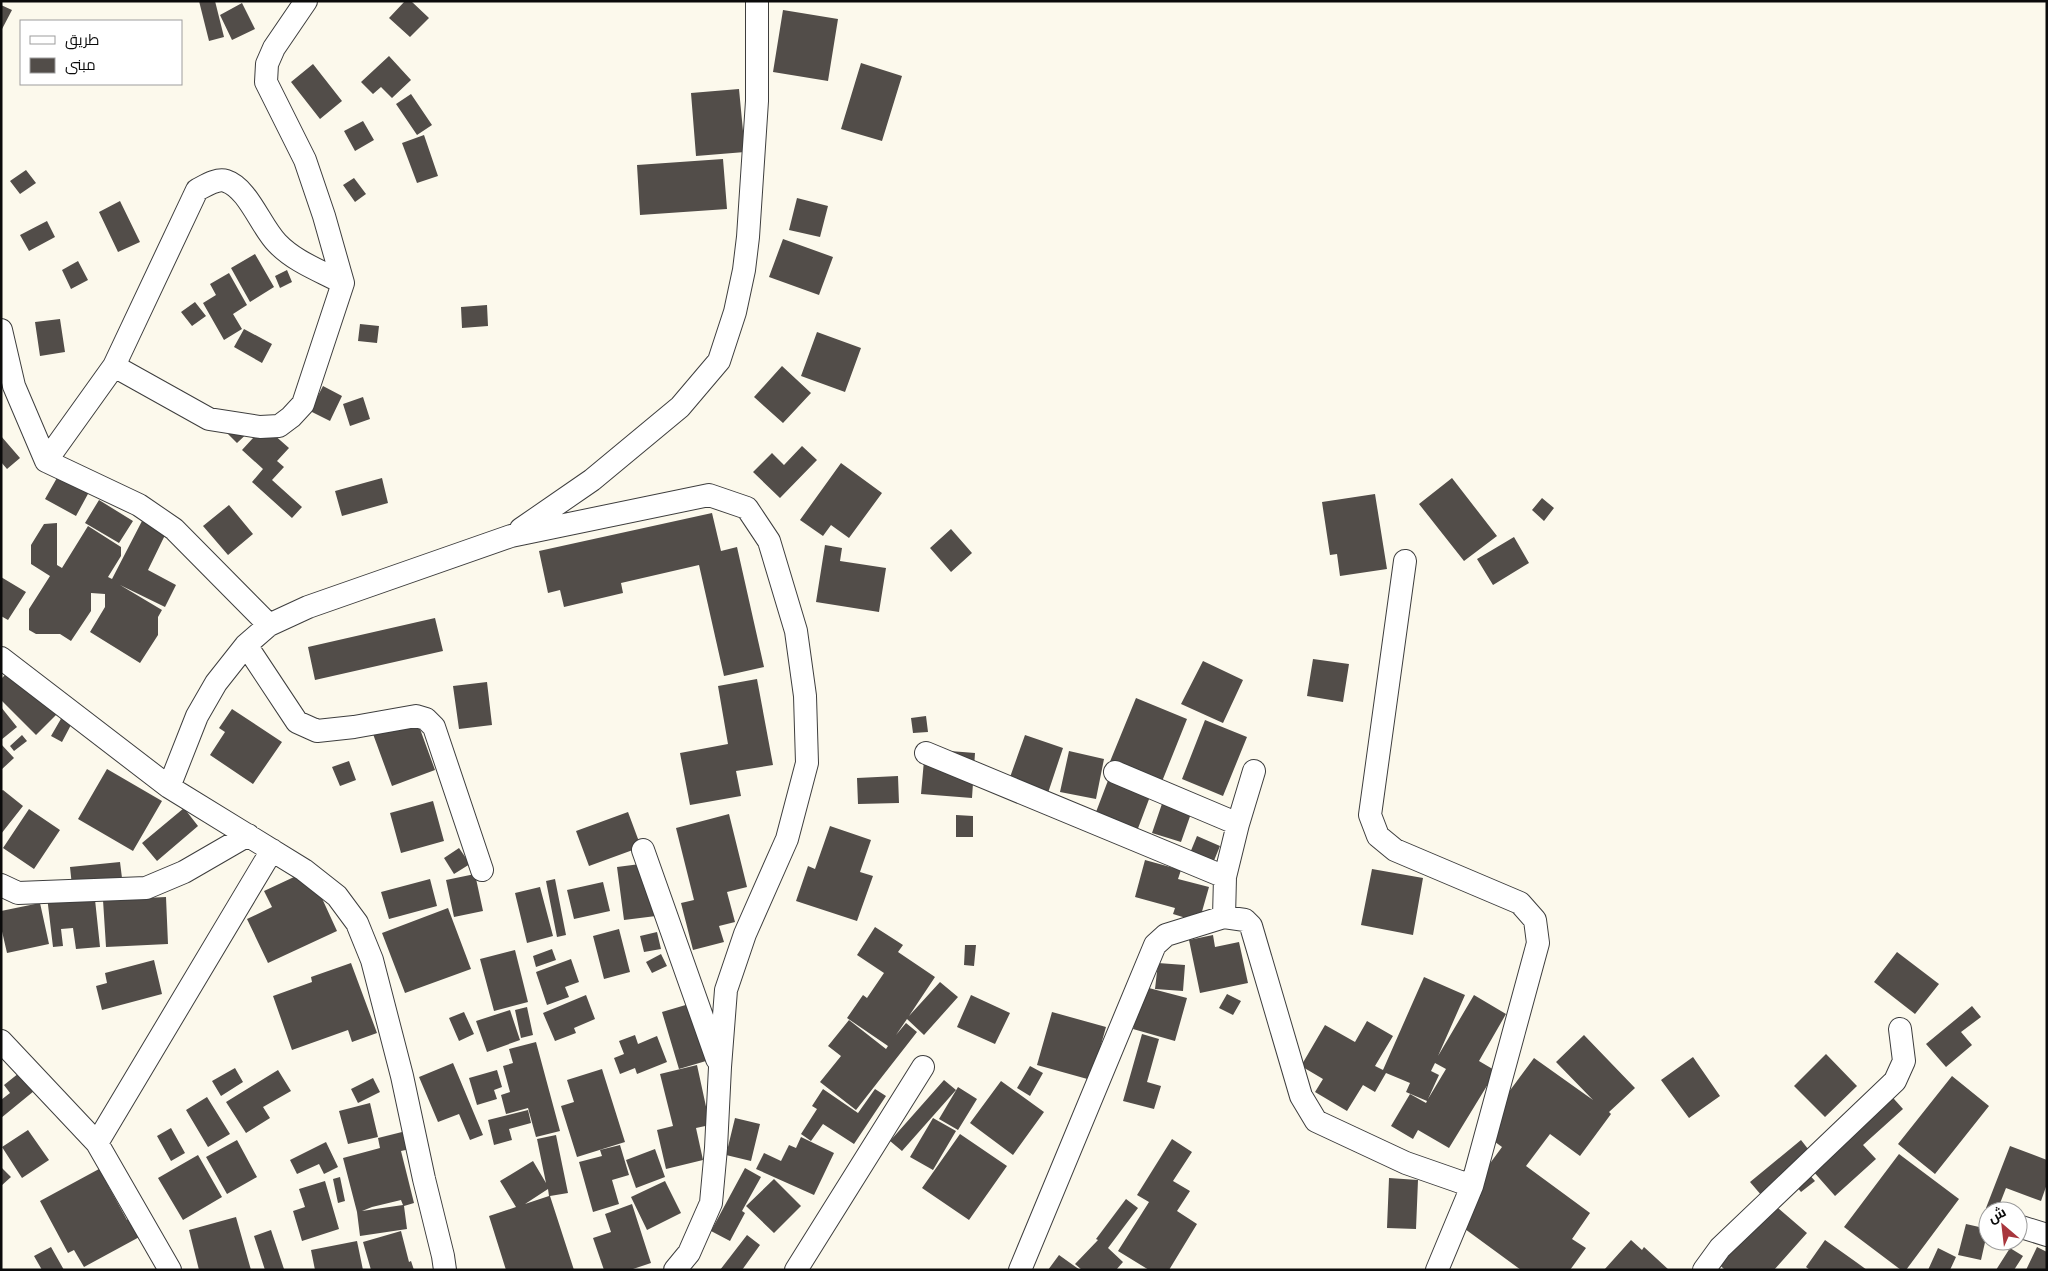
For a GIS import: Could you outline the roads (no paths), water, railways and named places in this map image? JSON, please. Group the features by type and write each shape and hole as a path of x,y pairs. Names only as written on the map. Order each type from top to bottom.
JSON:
{"street":[{"path":"114,366 209,419 260,427 279,426 303,404 343,283 324,216 305,160 266,82 267,64 274,48 306,1"},
{"path":"512,536 592,480 673,413 719,361 735,312 747,245 756,100 757,1"},
{"path":"46,461 114,366 197,190 212,182 226,180 240,190 276,243 293,257 343,283"},
{"path":"1,330 14,386 46,461 139,505 174,529 270,625"},
{"path":"170,787 197,716 216,683 246,645 270,625 308,607 512,536 709,495 746,508 770,541 796,631 806,696 807,762 787,839 745,934 726,990 716,1148 710,1203 689,1252 676,1270"},
{"path":"1405,561 1370,815 1378,836 1395,850 1520,903 1535,920 1538,943 1472,1186 1437,1270"},
{"path":"246,645 297,722 317,731 354,727 416,716 426,719 434,727 482,870"},
{"path":"1,658 170,787 304,870 336,896 356,923 372,960 402,1076 445,1270"},
{"path":"926,753 1225,877"},
{"path":"1115,772 1238,824"},
{"path":"1224,917 1225,877 1238,824 1254,772"},
{"path":"1,885 18,894 146,888 184,872 248,835"},
{"path":"97,1143 272,850"},
{"path":"643,850 720,1068"},
{"path":"1020,1270 1155,945 1166,935 1224,917 1245,920 1251,926 1301,1096 1316,1121 1406,1163 1472,1186"},
{"path":"1704,1270 1720,1248 1895,1081 1904,1060 1900,1029"},
{"path":"1,1041 97,1143 170,1270"},
{"path":"796,1270 923,1067"},
{"path":"2028,1229 2047,1235"}]}
